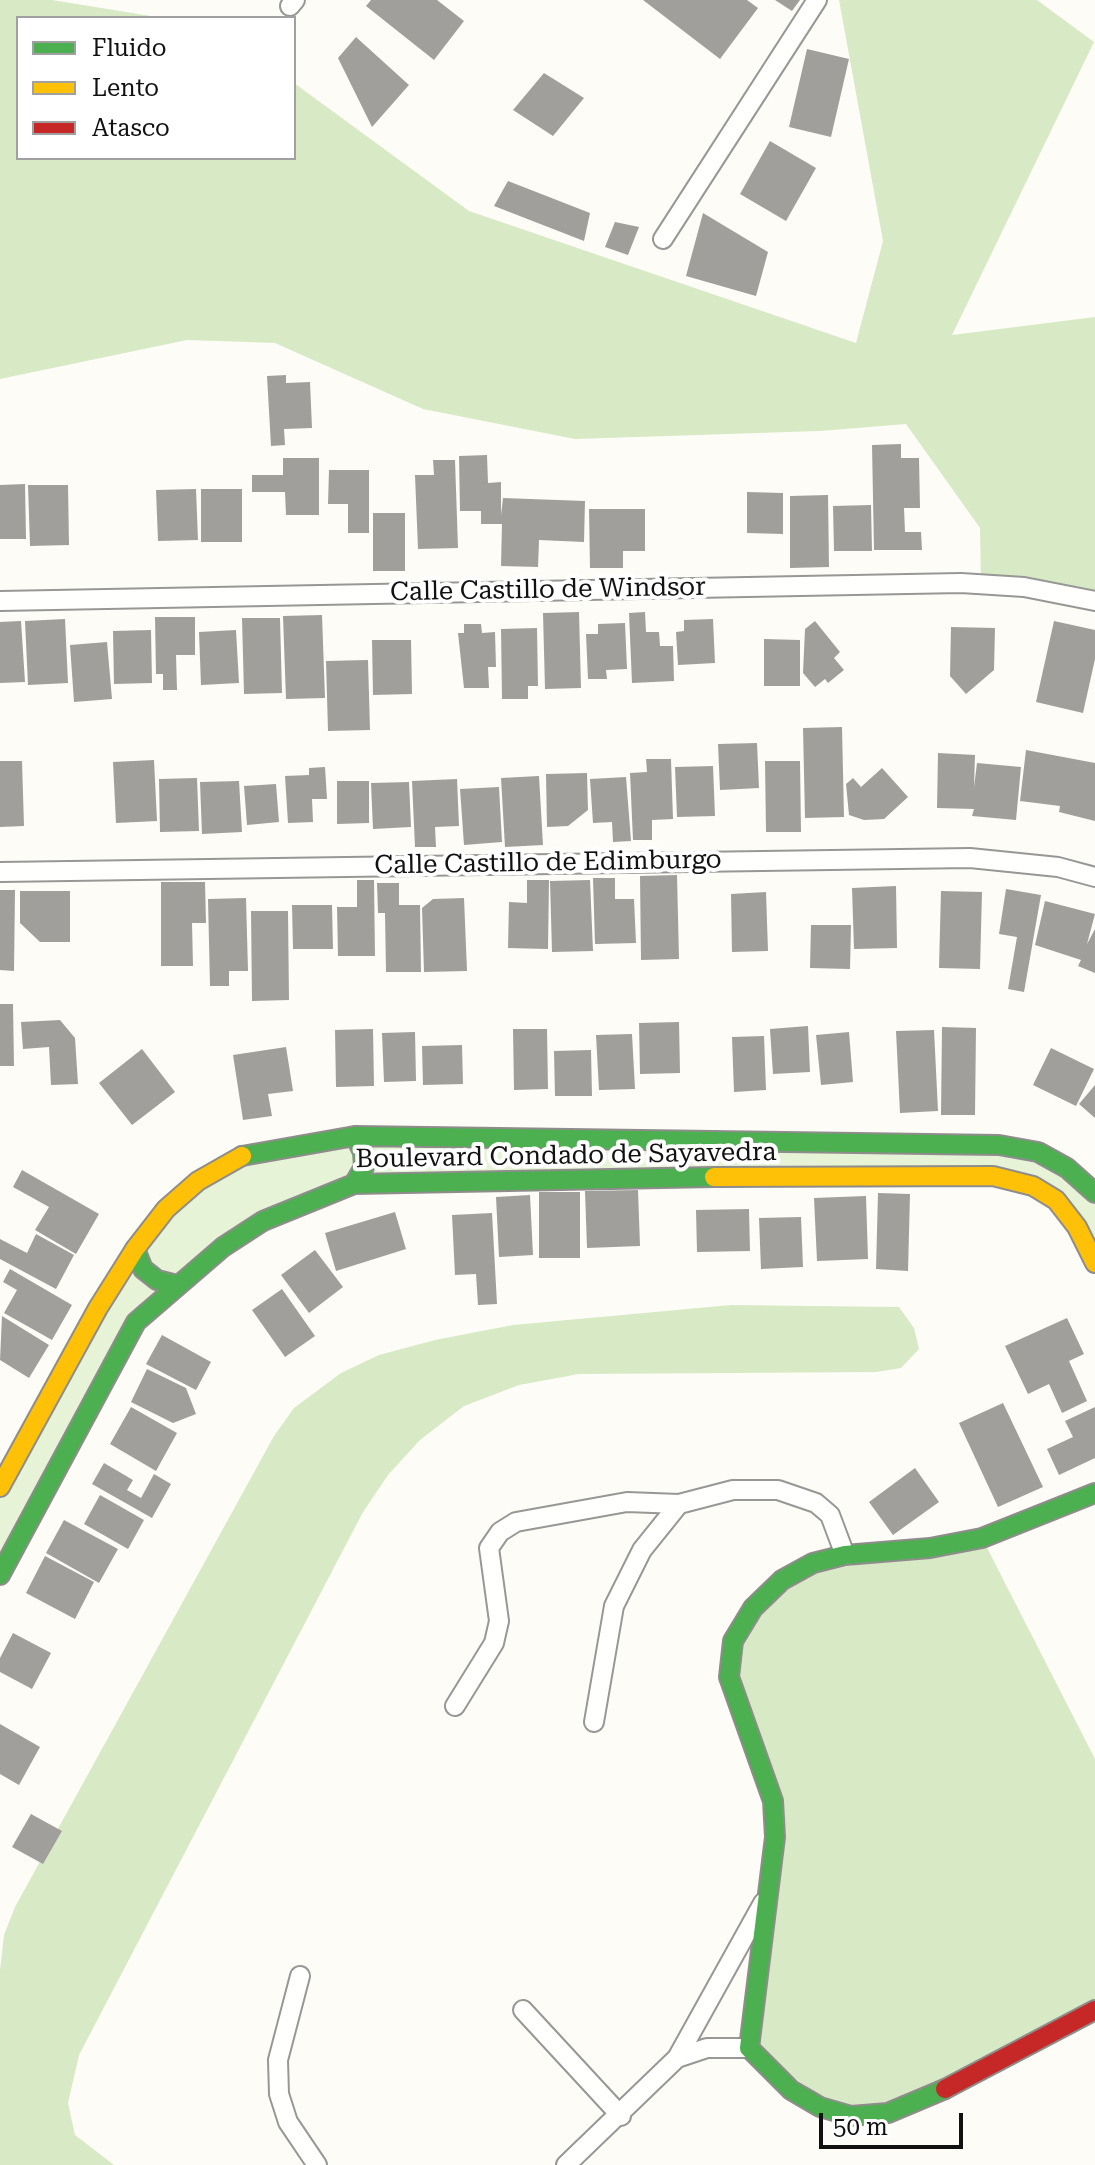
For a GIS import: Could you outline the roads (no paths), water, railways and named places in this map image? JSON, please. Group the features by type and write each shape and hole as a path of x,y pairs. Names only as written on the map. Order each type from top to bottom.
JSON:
{"street":[{"path":"663,239 817,0"},
{"name":"Calle Castillo de Windsor","path":"0,601 961,583 1024,587 1095,601"},
{"name":"Calle Castillo de Edimburgo","path":"0,872 970,858 1046,865 1095,877"},
{"path":"354,1184 364,1167 363,1152 355,1136"},
{"name":"Boulevard Condado de Sayavedra","path":"0,1487 98,1308 135,1249 166,1209 198,1181 243,1156 355,1136 999,1145 1038,1152 1067,1168 1095,1193"},
{"name":"Boulevard Condado de Sayavedra","path":"0,1575 136,1322 223,1247 263,1221 354,1184 619,1177 993,1176 1033,1186 1056,1200 1077,1227 1095,1263"},
{"path":"135,1249 143,1269 157,1280 177,1285"},
{"path":"0,1443 18,1453"},
{"path":"455,1706 494,1643 499,1621 489,1548 500,1532 516,1522 627,1502 679,1504 755,1488 798,1494 830,1515 845,1555"},
{"path":"749,2048 775,1837 773,1801 729,1677 733,1641 753,1608 782,1580 813,1563 845,1555 930,1548 982,1538 1047,1515 1095,1493"},
{"path":"594,1722 614,1606 642,1550 679,1504"},
{"path":"566,2165 586,2150 677,2058 769,1892"},
{"path":"300,1976 278,2060 279,2094 288,2122 317,2165"},
{"path":"523,2010 621,2116"},
{"path":"677,2058 707,2048 749,2048 791,2090 820,2107 851,2116 888,2113 919,2103 1095,2010"},
{"path":"586,2150 599,2165"}]}
